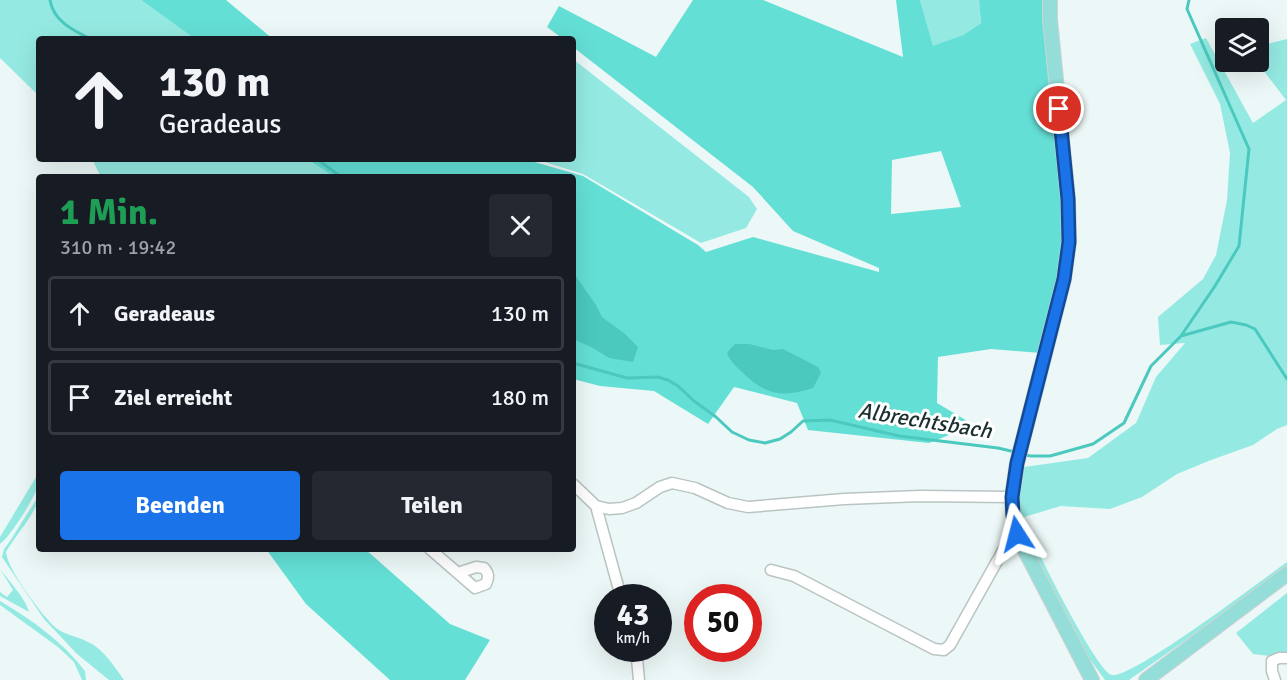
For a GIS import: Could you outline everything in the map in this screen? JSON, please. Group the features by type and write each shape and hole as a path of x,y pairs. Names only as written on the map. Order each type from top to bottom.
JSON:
{"main road":[{"path":"1050,0 1068,199 1069,242 1064,279 1017,463 1012,497 1013,515 1017,534 1092,680"},
{"path":"1146,680 1287,574"},
{"path":"1083,664 1083,680"}],"street":[{"path":"576,487 596,506 609,509 622,508 636,503 660,487 672,483 695,488 728,503 748,507 855,498 1012,497"},
{"path":"596,506 617,584"},
{"path":"771,570 794,576 934,649 944,650 950,645 1005,547 1017,534"},
{"path":"434,552 458,573"},
{"path":"1275,680 1272,661 1287,658"},
{"path":"637,662 639,680"}],"shaded area":[{"path":"0,0 141,0 191,36 36,36 36,93 0,58"},
{"path":"141,0 226,0 269,36 191,36"},
{"path":"693,0 763,0 903,57 896,0 920,0 933,46 963,35 981,23 979,0 1044,0 1066,228 1061,273 1041,353 991,349 938,357 937,403 974,425 929,443 808,430 797,403 734,387 708,424 654,391 600,386 576,380 576,174 330,174 312,162 534,162 583,176 706,252 753,237 879,272 879,268 793,231 753,187 576,49 576,36 559,36 547,27 559,6 656,57","holes":["941,151 961,207 891,214 892,160"]},
{"path":"920,0 979,0 981,23 963,35 933,47"},
{"path":"1206,38 1215,54 1215,72 1225,72 1253,123 1286,100 1265,72 1269,72 1269,44 1287,39 1287,425 1253,445 1177,474 1142,497 1110,509 1061,506 1024,517 1039,553 1083,637 1095,656 1112,675 1124,672 1170,645 1287,562 1287,567 1129,680 1105,680 1081,647 1027,542 1020,518 1019,494 1024,467 1088,458 1136,423 1156,377 1185,343 1160,345 1158,317 1203,279 1216,255 1227,200 1230,153 1220,104 1190,44"},
{"path":"576,61 749,197 757,209 746,228 701,243 583,174 545,162 576,162"},
{"path":"94,162 312,162 330,174 100,174"},
{"path":"576,276 602,317 638,347 633,362 609,358 576,340"},
{"path":"735,344 749,344 773,350 783,349 818,367 821,373 813,388 793,393 767,390 751,380 730,360 727,354"},
{"path":"36,477 36,491 32,500 0,544 0,537"},
{"path":"36,500 31,516 6,552 12,570 35,604 56,628 98,648 124,680 109,680 77,654 44,619 2,557"},
{"path":"268,552 368,552 450,624 490,640 465,680 390,680 306,604"},
{"path":"0,569 21,596 29,612 0,596 0,592 7,597 13,590"},
{"path":"1287,593 1287,658 1253,654 1236,633"},
{"path":"0,601 56,641 85,671 86,680 82,680 74,662 58,647 0,605"}],"waterway":[{"name":"Albrechtsbach","path":"50,0 55,14 71,29 85,36"},
{"path":"1181,336 1239,246 1249,149 1187,9 1189,0"},
{"name":"Albrechtsbach","path":"321,162 337,174"},
{"name":"Albrechtsbach","path":"1025,455 1050,456 1093,444 1124,423 1151,366 1181,336 1231,322 1246,325 1255,329 1287,379"},
{"name":"Albrechtsbach","path":"576,364 627,378 657,377 668,380 732,432 749,440 765,443 780,439 803,421 830,420 899,436 1015,452"}],"route":[{"path":"1017,534 1012,497 1017,463 1064,279 1069,242 1068,199 1059,109"}]}
